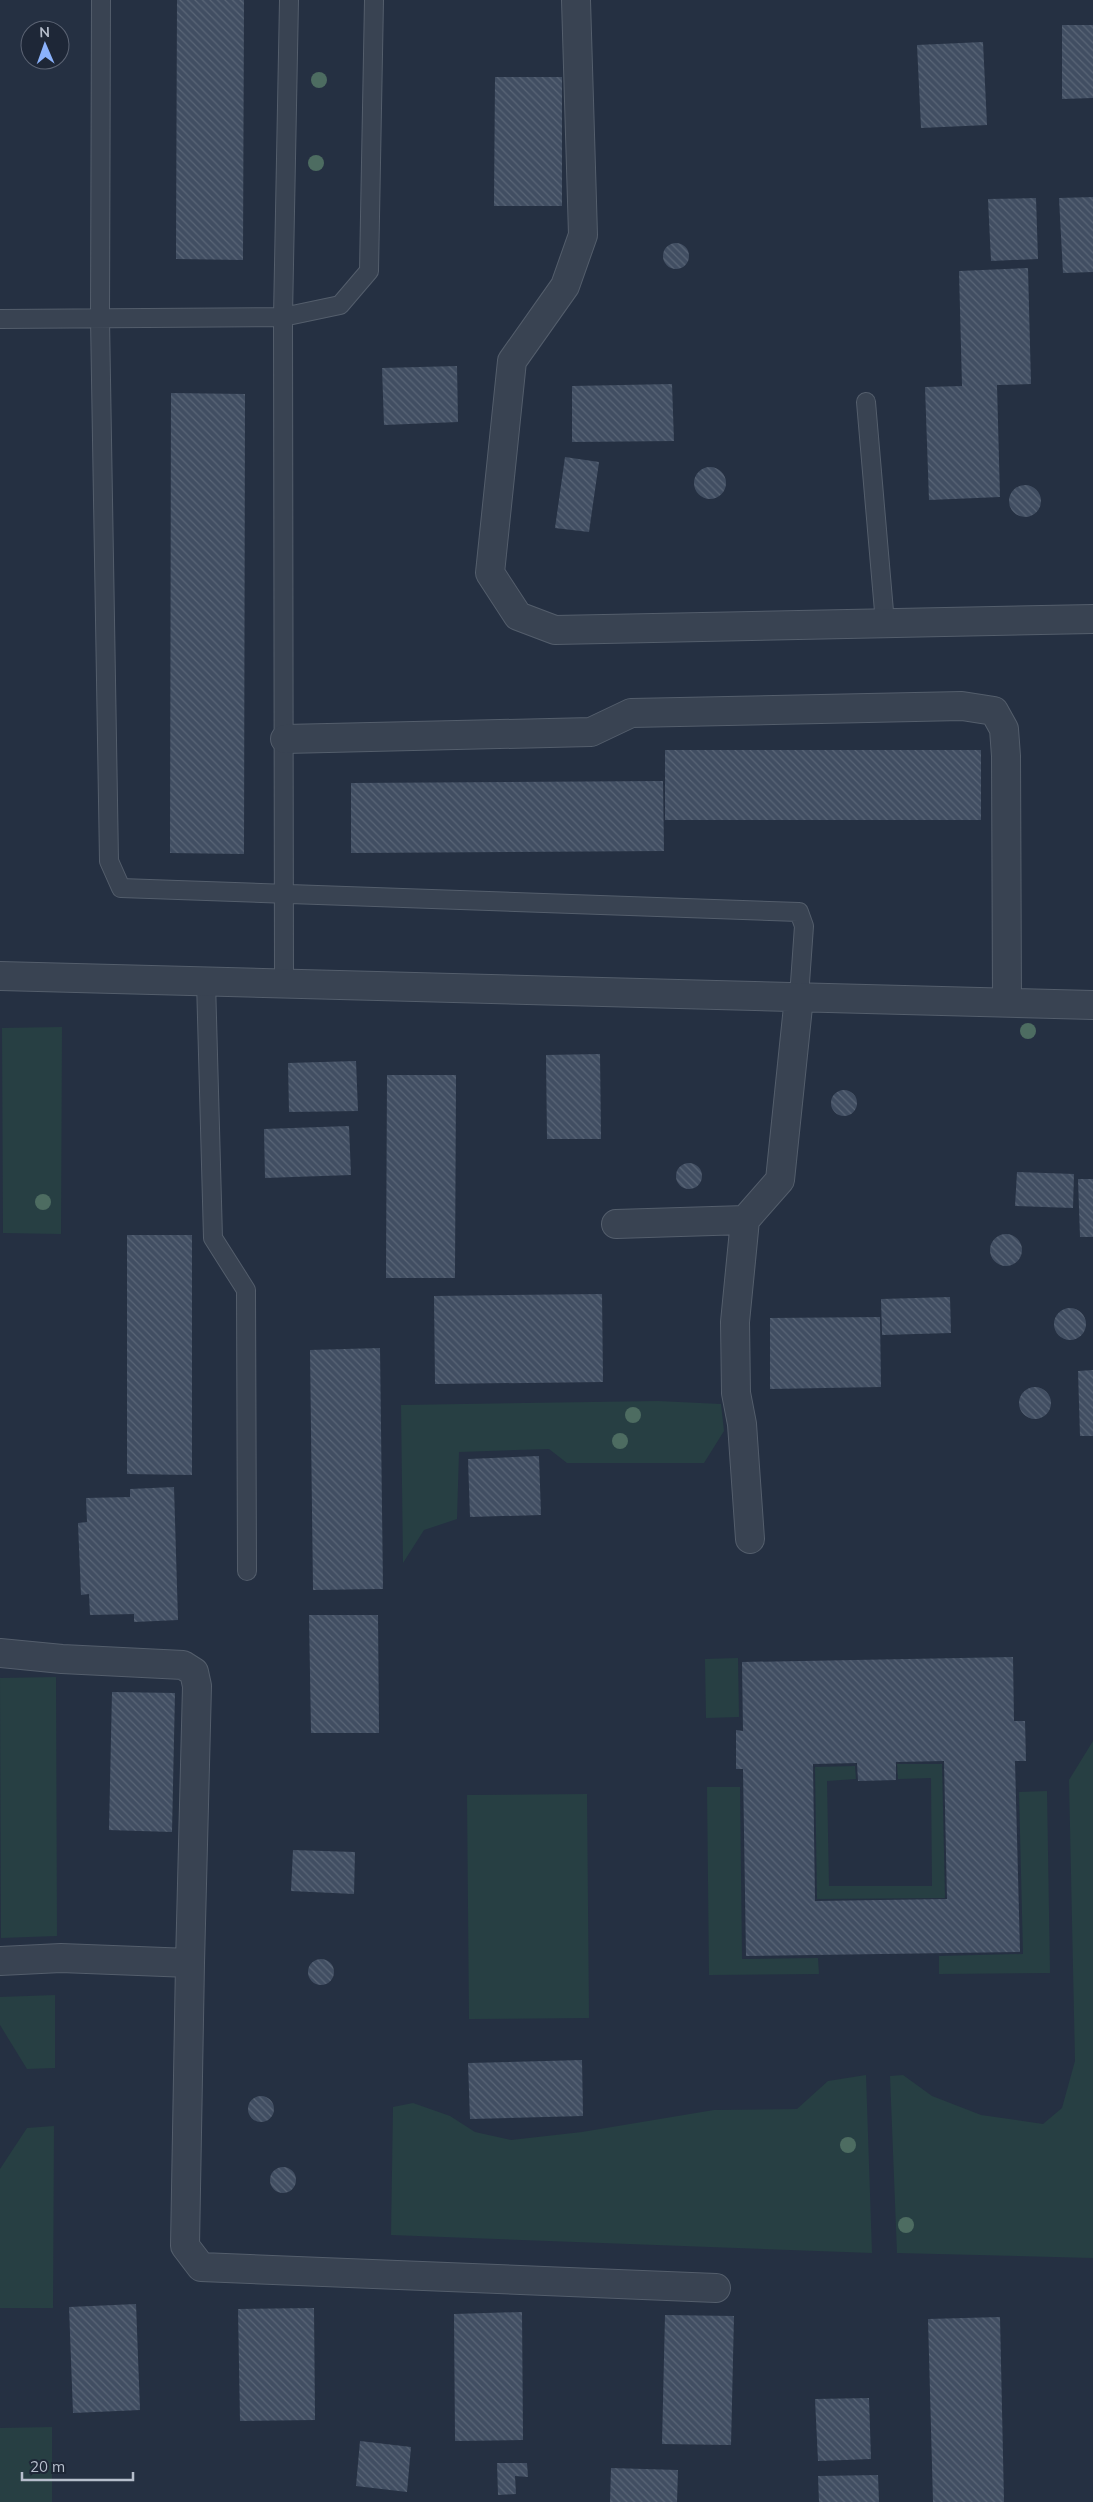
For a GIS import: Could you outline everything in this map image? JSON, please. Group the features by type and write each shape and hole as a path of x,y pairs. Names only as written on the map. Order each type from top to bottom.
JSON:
{"street":[{"path":"576,0 583,235 564,286 512,361 490,574 518,616 555,630 1093,619"},
{"path":"285,739 591,732 631,713 962,706 994,711 1004,729 1006,756 1007,1002"},
{"path":"0,976 1093,1005"},
{"path":"750,1539 742,1424 736,1393 735,1331 745,1220 780,1180 799,997"},
{"path":"616,1224 745,1220"},
{"path":"0,1653 62,1659 183,1665 194,1672 196,1686 185,2246 201,2267 716,2288"},
{"path":"0,1961 61,1958 190,1963"}],"lane":[{"path":"101,0 100,319 109,861 121,888 799,912 804,926 799,997"},
{"path":"284,984 283,317 289,0"},
{"path":"0,319 283,317 340,305 369,271 374,0"},
{"path":"866,402 886,623"},
{"path":"206,981 212,1238 246,1290 247,1571"}],"green space":[{"path":"62,1027 61,1234 3,1233 2,1028"},
{"path":"658,1401 721,1404 724,1431 704,1463 567,1463 549,1449 459,1452 457,1519 424,1530 403,1563 401,1405"},
{"path":"738,1658 739,1717 706,1718 705,1659"},
{"path":"56,1677 57,1936 1,1938 0,1678"},
{"path":"1093,1741 1093,2258 897,2253 890,2076 903,2075 932,2096 981,2115 1043,2124 1062,2108 1075,2061 1069,1780"},
{"path":"897,1764 942,1764 945,1898 817,1899 815,1767 855,1766 856,1779 827,1781 829,1886 932,1886 931,1778 898,1779"},
{"path":"707,1787 740,1787 742,1959 818,1958 819,1974 709,1975"},
{"path":"1047,1791 1050,1973 939,1974 939,1956 1023,1954 1019,1792"},
{"path":"587,1794 589,2018 469,2019 467,1795"},
{"path":"55,1995 55,2068 27,2069 0,2025 0,1997"},
{"path":"866,2075 872,2253 391,2235 393,2107 413,2103 450,2116 475,2132 511,2140 582,2132 714,2110 797,2109 828,2081"},
{"path":"54,2126 53,2308 0,2308 0,2169 27,2128"},
{"path":"52,2427 52,2502 0,2502 0,2428"}],"building":[{"path":"177,0 244,0 243,260 176,259"},
{"path":"1062,25 1093,25 1093,98 1062,99"},
{"path":"983,42 987,125 921,128 917,45"},
{"path":"495,77 562,77 562,206 494,206"},
{"path":"1093,197 1093,272 1063,273 1059,198"},
{"path":"1036,198 1038,259 991,261 988,199"},
{"path":"676,243 685,247 689,256 685,265 676,269 667,265 663,256 667,247"},
{"path":"1028,268 1031,384 997,385 1000,497 929,500 925,387 962,386 959,271"},
{"path":"457,366 458,422 384,425 382,368"},
{"path":"672,384 674,441 572,442 572,386"},
{"path":"171,393 245,394 244,854 170,853"},
{"path":"565,457 599,462 589,532 555,528"},
{"path":"710,467 716,468 721,472 725,477 725,489 721,494 716,498 710,499 704,498 699,494 695,489 694,483 695,477 699,472 704,468"},
{"path":"1025,485 1031,486 1036,490 1040,495 1040,507 1036,512 1031,516 1025,517 1019,516 1014,512 1010,507 1009,501 1010,495 1014,490 1019,486"},
{"path":"665,750 981,750 981,820 665,820"},
{"path":"663,781 664,851 351,853 351,783"},
{"path":"600,1054 601,1139 547,1139 546,1055"},
{"path":"356,1061 358,1111 289,1112 288,1063"},
{"path":"387,1075 456,1075 455,1278 386,1278"},
{"path":"844,1090 853,1094 857,1103 853,1112 844,1116 835,1112 831,1103 835,1094"},
{"path":"349,1126 351,1175 265,1178 264,1129"},
{"path":"689,1163 698,1167 702,1176 698,1185 689,1189 680,1185 676,1176 680,1167"},
{"path":"1017,1172 1074,1174 1073,1208 1015,1206"},
{"path":"1078,1179 1093,1179 1093,1237 1080,1237"},
{"path":"1006,1234 1012,1235 1017,1239 1021,1244 1021,1256 1017,1261 1012,1265 1006,1266 1000,1265 995,1261 991,1256 990,1250 991,1244 995,1239 1000,1235"},
{"path":"127,1235 192,1235 192,1475 127,1474"},
{"path":"602,1294 603,1382 435,1384 434,1296"},
{"path":"950,1297 951,1333 882,1335 881,1299"},
{"path":"1070,1308 1076,1309 1081,1313 1085,1318 1085,1330 1081,1335 1076,1339 1070,1340 1064,1339 1059,1335 1055,1330 1054,1324 1055,1318 1059,1313 1064,1309"},
{"path":"880,1317 881,1387 770,1389 770,1318"},
{"path":"380,1348 383,1589 313,1590 310,1350"},
{"path":"1093,1370 1093,1436 1080,1436 1078,1371"},
{"path":"1035,1387 1041,1388 1046,1392 1050,1397 1050,1409 1046,1414 1041,1418 1035,1419 1029,1418 1024,1414 1020,1409 1019,1403 1020,1397 1024,1392 1029,1388"},
{"path":"539,1456 541,1515 470,1517 468,1459"},
{"path":"174,1487 178,1620 134,1622 134,1614 90,1615 89,1594 81,1595 78,1523 87,1522 86,1498 130,1497 130,1489"},
{"path":"309,1615 378,1615 379,1733 311,1733"},
{"path":"1013,1657 1014,1721 1025,1721 1026,1761 1015,1761 1020,1952 746,1956 743,1769 736,1769 736,1730 743,1731 742,1662","holes":["944,1761 947,1899 815,1901 813,1764 857,1763 858,1781 896,1780 896,1762"]},
{"path":"112,1692 175,1693 172,1832 109,1830"},
{"path":"293,1850 355,1852 354,1894 291,1891"},
{"path":"321,1959 330,1963 334,1972 330,1981 321,1985 312,1981 308,1972 312,1963"},
{"path":"582,2060 583,2116 470,2119 468,2063"},
{"path":"261,2096 270,2100 274,2109 270,2118 261,2122 252,2118 248,2109 252,2100"},
{"path":"283,2167 292,2171 296,2180 292,2189 283,2193 274,2189 270,2180 274,2171"},
{"path":"136,2304 140,2410 73,2413 69,2307"},
{"path":"314,2308 315,2420 240,2421 238,2309"},
{"path":"522,2312 523,2440 455,2441 454,2314"},
{"path":"665,2315 734,2316 731,2445 662,2444"},
{"path":"1000,2317 1004,2502 933,2502 928,2319"},
{"path":"869,2398 871,2459 818,2461 815,2399"},
{"path":"360,2441 411,2447 407,2492 356,2486"},
{"path":"497,2463 527,2463 528,2477 515,2476 516,2494 498,2495"},
{"path":"611,2468 678,2470 677,2502 610,2502"},
{"path":"878,2475 879,2502 819,2502 818,2476"}]}
